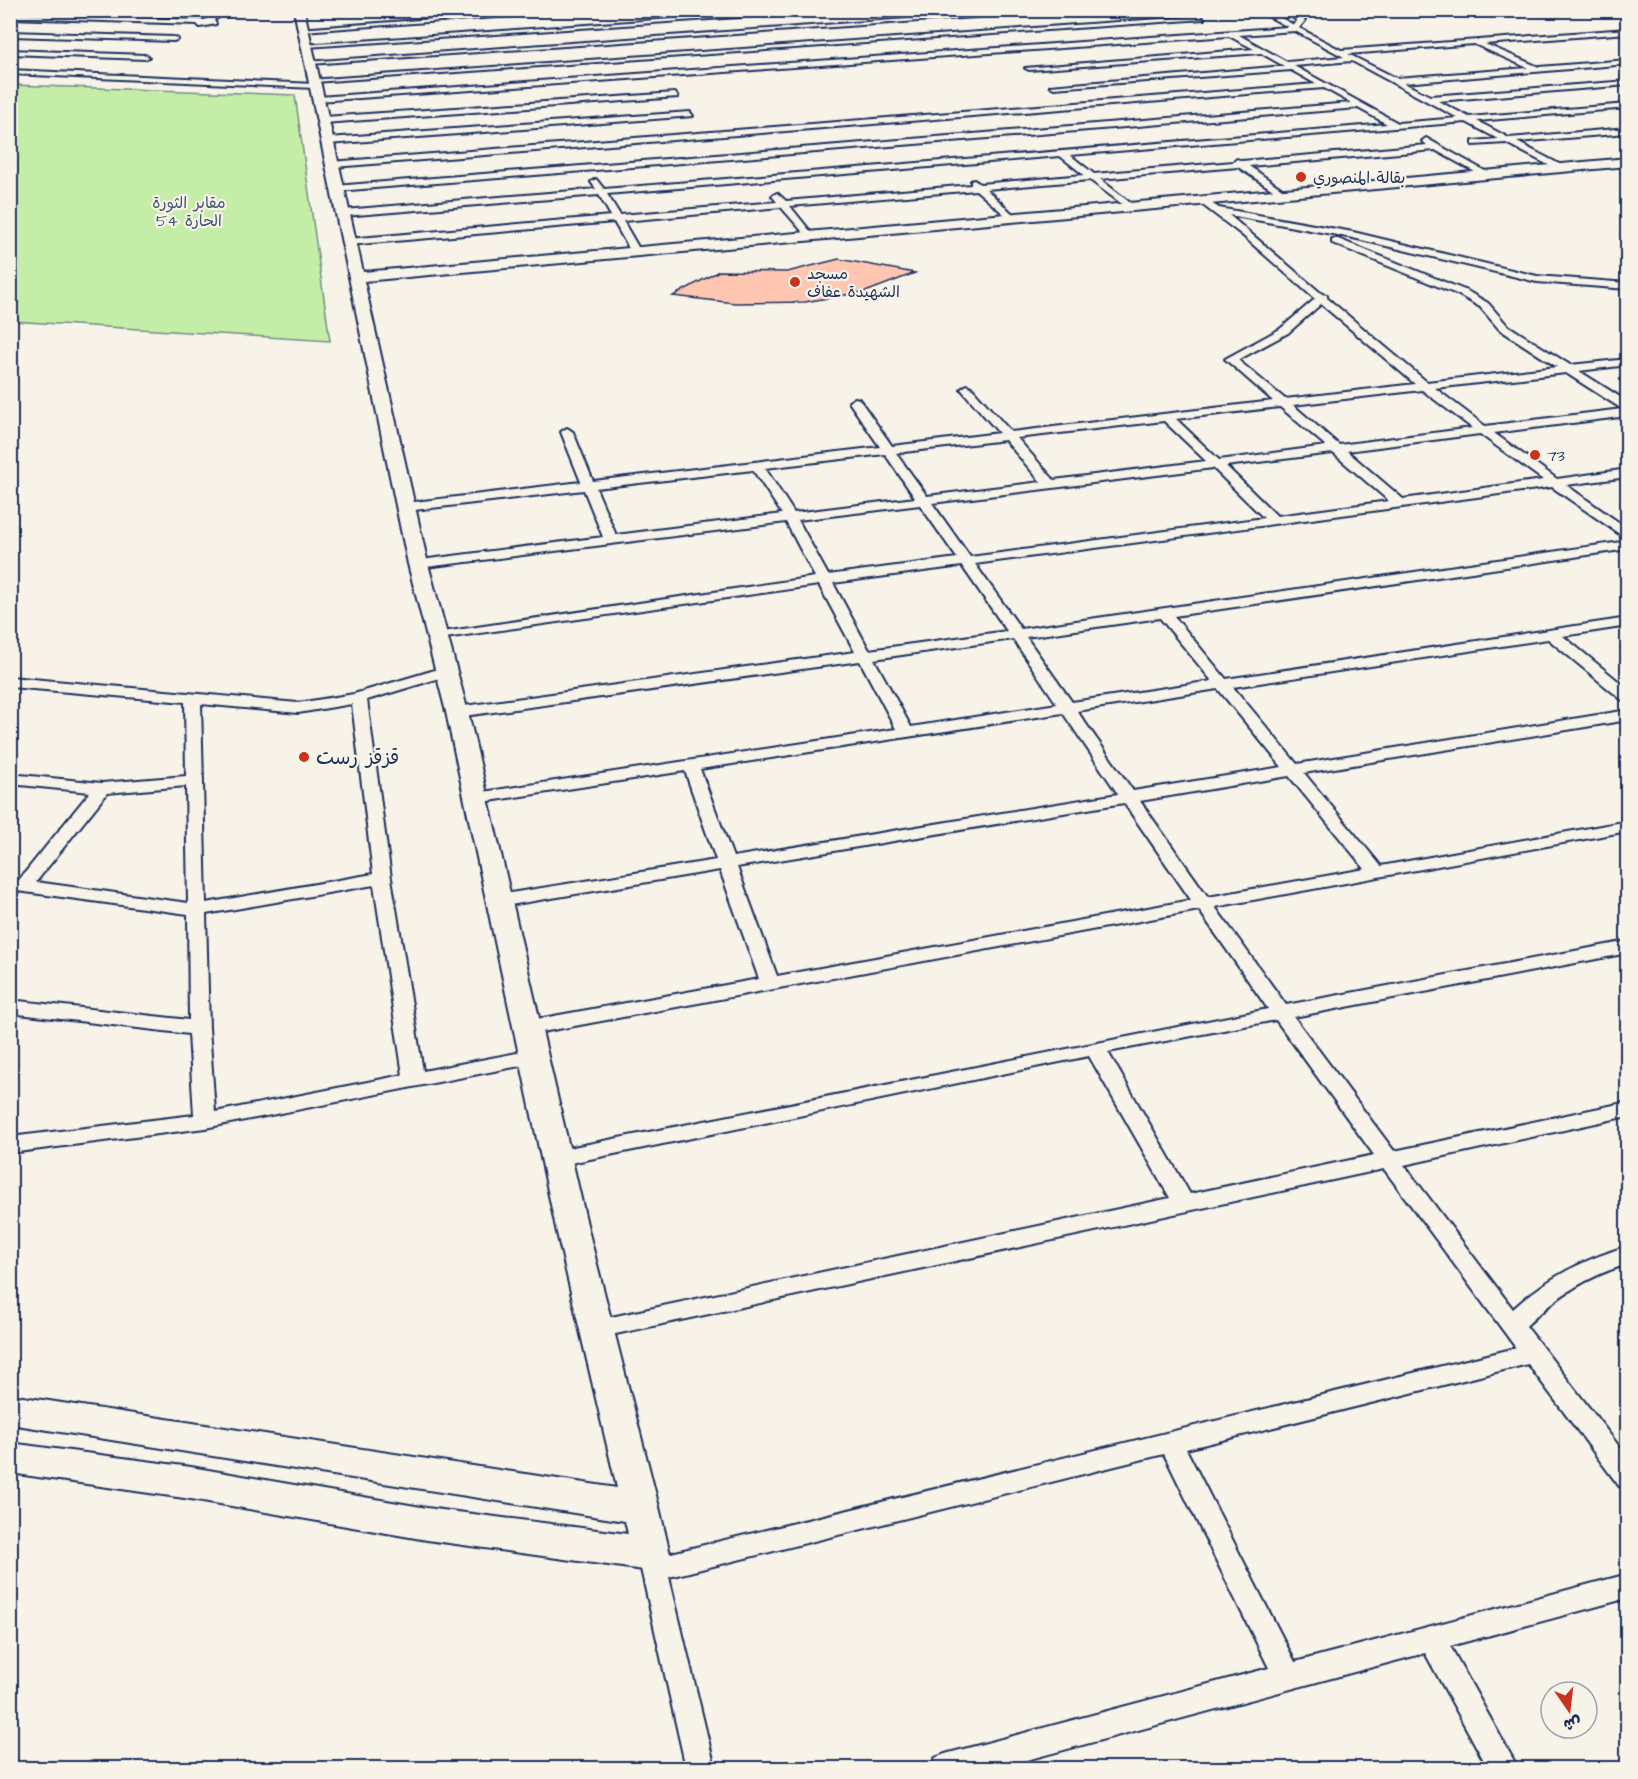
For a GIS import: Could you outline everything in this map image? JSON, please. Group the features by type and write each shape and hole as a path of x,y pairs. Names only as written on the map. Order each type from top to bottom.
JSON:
{"main road":[{"path":"10,1458 190,1483 653,1562 526,1028 457,712 436,637 405,507 312,64"},
{"path":"355,277 1628,162"},
{"path":"10,1409 208,1439 444,1480 641,1507"}],"street":[{"path":"10,28 44,10"},
{"path":"133,64 228,10"},
{"path":"312,64 498,13 591,10"},
{"path":"312,64 508,32 631,20 838,10"},
{"path":"10,72 113,78 468,51 876,24 1012,12 1071,10"},
{"path":"1189,10 1487,175"},
{"path":"1260,10 1560,168"},
{"path":"312,64 458,110 568,102 778,66 1295,29 1301,21 1287,10"},
{"path":"1059,11 1111,42"},
{"path":"498,13 516,48"},
{"path":"10,16 209,22"},
{"path":"868,17 876,24"},
{"path":"312,64 476,68 1202,18"},
{"path":"631,20 646,39"},
{"path":"912,21 955,54"},
{"path":"1339,52 1628,30"},
{"path":"744,33 778,66"},
{"path":"10,34 174,39"},
{"path":"10,52 40,35"},
{"path":"43,53 75,36"},
{"path":"1512,39 1528,46"},
{"path":"1142,40 1208,81"},
{"path":"1475,42 1538,69"},
{"path":"570,44 592,80"},
{"path":"1004,50 1013,56"},
{"path":"468,51 486,87"},
{"path":"1029,68 1263,51"},
{"path":"1478,54 1518,51"},
{"path":"10,52 145,57"},
{"path":"1054,86 1356,61 1381,62"},
{"path":"1021,62 1038,74"},
{"path":"1394,81 1628,62"},
{"path":"312,64 450,90 592,80 668,85 697,124"},
{"path":"312,64 466,131 586,133 697,124 734,132 853,146 952,162 1587,109 1625,108"},
{"path":"113,78 123,71"},
{"path":"1507,72 1587,109"},
{"path":"1046,80 1063,92"},
{"path":"558,82 586,133 646,163 762,178 805,175 853,146 1025,109 1325,86"},
{"path":"1428,99 1628,83"},
{"path":"1218,87 1228,93"},
{"path":"450,90 474,153"},
{"path":"1193,96 1257,136"},
{"path":"1071,99 1080,105"},
{"path":"338,188 1360,105"},
{"path":"1327,108 1362,128"},
{"path":"1025,109 1035,116"},
{"path":"1424,111 1448,109"},
{"path":"1378,115 1401,113"},
{"path":"1044,123 1062,137"},
{"path":"334,164 474,153 527,173 602,192 646,163 697,124"},
{"path":"1476,143 1628,130"},
{"path":"734,132 741,142"},
{"path":"344,213 527,173 586,133"},
{"path":"1205,141 1282,194"},
{"path":"1070,144 1079,152"},
{"path":"348,242 1436,147"},
{"path":"1503,153 1527,151"},
{"path":"1062,153 1130,207"},
{"path":"1456,158 1479,155"},
{"path":"952,162 961,170"},
{"path":"796,165 805,175"},
{"path":"588,168 636,252"},
{"path":"762,178 809,236"},
{"path":"970,178 1012,218"},
{"path":"1203,201 1323,297 1366,338 1483,430 1628,536"},
{"path":"1218,211 1424,251 1537,279 1628,286"},
{"path":"1281,222 1366,252 1463,293 1484,305 1503,327 1570,369 1628,410"},
{"path":"1323,297 1284,331 1231,359 1401,504"},
{"path":"405,507 1425,384 1628,362"},
{"path":"967,389 1049,483"},
{"path":"855,402 1070,708 1128,796 1283,1013 1512,1325 1628,1478"},
{"path":"418,564 925,501 1049,483 1336,449 1628,410"},
{"path":"1166,416 1275,521"},
{"path":"567,432 611,540"},
{"path":"756,464 790,517 866,654 906,733"},
{"path":"436,637 825,580 1628,473"},
{"path":"457,712 1018,634 1628,545"},
{"path":"1164,613 1376,871"},
{"path":"476,798 1628,622"},
{"path":"1551,634 1628,697"},
{"path":"10,682 298,708 331,705 445,672"},
{"path":"359,698 382,878 414,1080"},
{"path":"193,699 199,1028 205,1121"},
{"path":"498,901 1291,769 1628,716"},
{"path":"691,766 770,982"},
{"path":"10,779 102,788 196,780"},
{"path":"17,884 102,788"},
{"path":"526,1028 1628,826"},
{"path":"17,884 197,910 382,878"},
{"path":"556,1158 1095,1048 1628,947"},
{"path":"10,1006 199,1028"},
{"path":"1095,1048 1184,1204"},
{"path":"10,1145 205,1121 533,1057"},
{"path":"597,1329 1628,1109"},
{"path":"1512,1325 1549,1289 1572,1274 1628,1255"},
{"path":"700,1768 653,1562 1170,1442 1533,1353"},
{"path":"1170,1442 1288,1677"},
{"path":"945,1768 1628,1586"},
{"path":"1431,1638 1504,1768"}],"green space":[{"name":"مقابر الثورة الحارة 54","path":"11,85 295,95 330,341 11,321"}],"building":[{"name":"مسجد الشهيدة عفاف","path":"839,259 915,273 868,291 805,302 735,303 673,296 719,271 787,272"}],"place":[{"name":"بقالة المنصوري","path":"1301,177"},
{"name":"مسجد الشهيدة عفاف","path":"795,282"},
{"name":"73","path":"1535,455"},
{"name":"قزقز رست","path":"304,757"}]}
